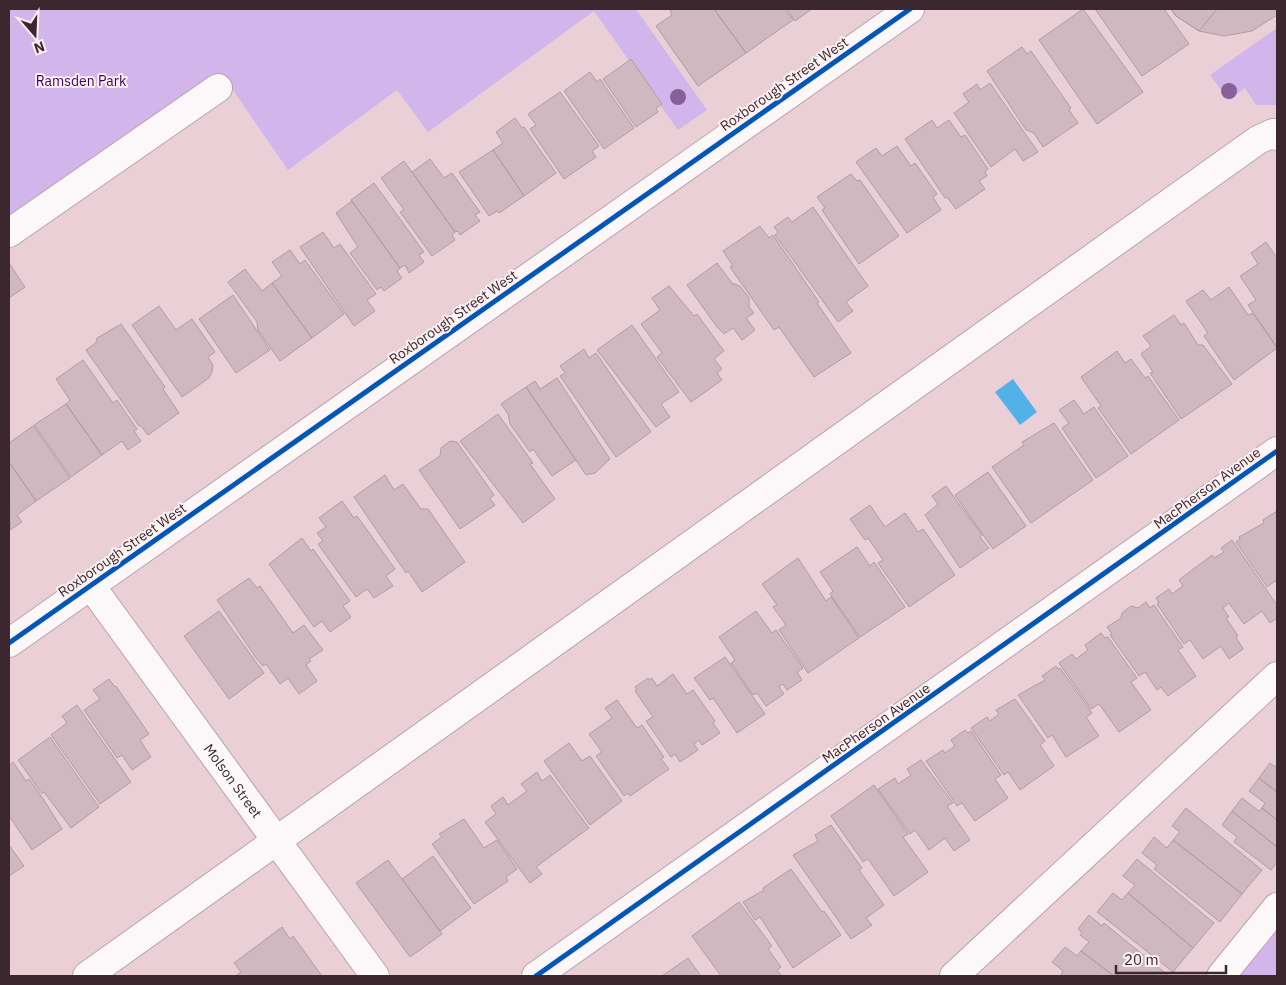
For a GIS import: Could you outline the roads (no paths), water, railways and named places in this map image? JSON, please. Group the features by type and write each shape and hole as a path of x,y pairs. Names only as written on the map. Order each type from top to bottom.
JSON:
{"street":[{"name":"Roxborough Street West","path":"9,643 910,9"},
{"path":"9,233 218,88"},
{"path":"87,976 1221,166 1258,140 1273,133 1277,136"},
{"name":"MacPherson Avenue","path":"536,976 1277,451"},
{"name":"Molson Street","path":"91,586 375,976"},
{"path":"954,976 1277,676"},
{"path":"1221,976 1277,907"}],"water":[{"path":"1013,379 1037,412 1020,425 995,392"}],"park label":[{"name":"Ramsden Park","path":"81,81"}]}
